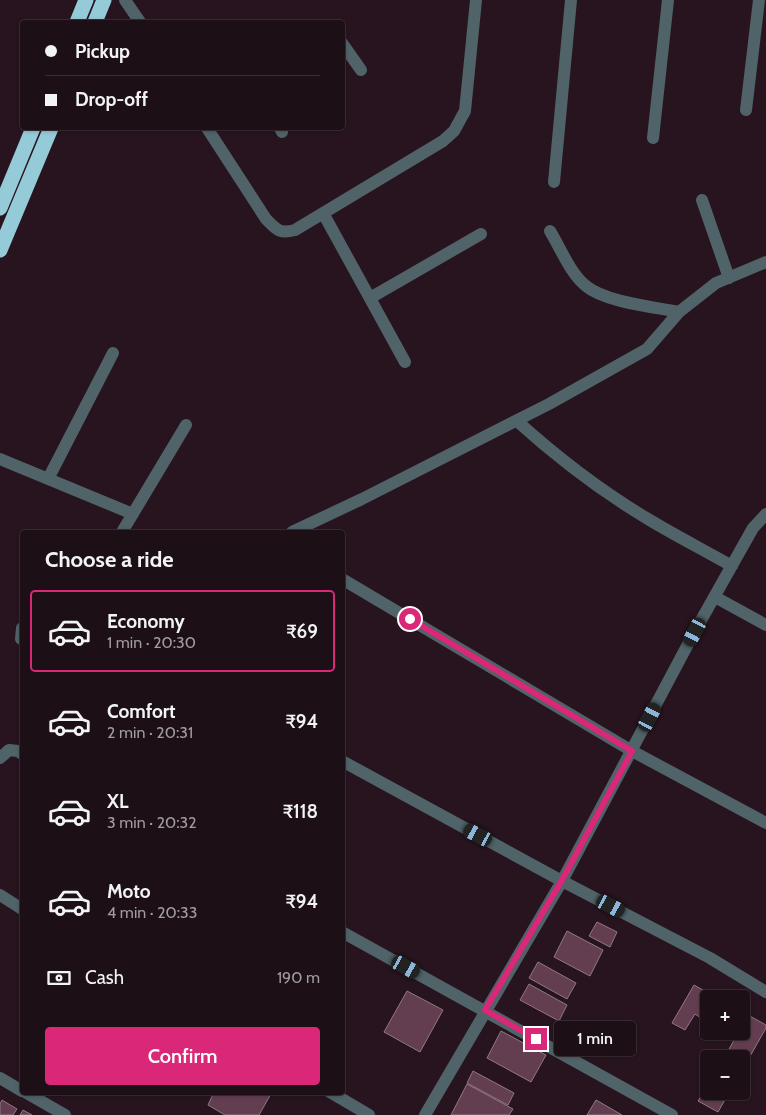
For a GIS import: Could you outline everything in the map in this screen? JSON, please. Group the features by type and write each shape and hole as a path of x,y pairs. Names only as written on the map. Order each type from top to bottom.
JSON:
{"highway":[{"path":"78,20 86,0"},
{"path":"96,20 104,0"},
{"path":"0,208 32,130"},
{"path":"0,250 50,130"}],"street":[{"path":"126,0 141,20"},
{"path":"208,130 266,219 276,230 285,233 295,230 443,141 454,131 465,111 476,0"},
{"path":"554,182 571,0"},
{"path":"653,138 668,0"},
{"path":"746,110 759,0"},
{"path":"345,48 360,70"},
{"path":"702,200 729,278"},
{"path":"323,213 404,362"},
{"path":"550,232 576,275 597,294 679,312"},
{"path":"370,298 481,234"},
{"path":"296,530 517,421 647,349 679,312 716,283 766,262"},
{"path":"48,479 114,353"},
{"path":"517,421 546,447 587,479 648,519 732,566"},
{"path":"123,530 186,425"},
{"path":"0,459 133,514"},
{"path":"425,1115 562,880 753,528 766,514"},
{"path":"345,580 632,751 766,823"},
{"path":"715,597 766,625"},
{"path":"0,758 9,750 20,752"},
{"path":"345,763 710,958 766,992"},
{"path":"0,895 20,908"},
{"path":"345,934 672,1115"},
{"path":"0,1078 20,1090"},
{"path":"29,1095 65,1115"},
{"path":"335,1095 369,1115"}],"building":[{"path":"597,922 617,932 610,947 589,936"},
{"path":"567,931 603,950 590,976 554,957"},
{"path":"538,962 576,983 567,999 529,978"},
{"path":"529,984 567,1005 559,1021 520,1000"},
{"path":"694,985 703,990 700,990 700,1017 695,1014 685,1030 672,1023"},
{"path":"407,991 443,1010 420,1052 384,1032"},
{"path":"750,1016 766,1025 750,1056 750,1050 729,1050 734,1040 750,1040"},
{"path":"501,1031 546,1055 531,1082 487,1058"},
{"path":"473,1071 514,1093 508,1105 467,1083"},
{"path":"467,1084 513,1109 509,1115 451,1115"},
{"path":"213,1095 270,1095 259,1115 225,1115 208,1105"},
{"path":"700,1098 700,1100 725,1100 718,1112 698,1101"},
{"path":"2,1100 17,1109 13,1115 0,1115"},
{"path":"596,1100 622,1115 587,1115"},
{"path":"23,1110 32,1115 20,1115"}],"route":[{"path":"410,619 632,751 562,880 485,1010 536,1039"}]}
